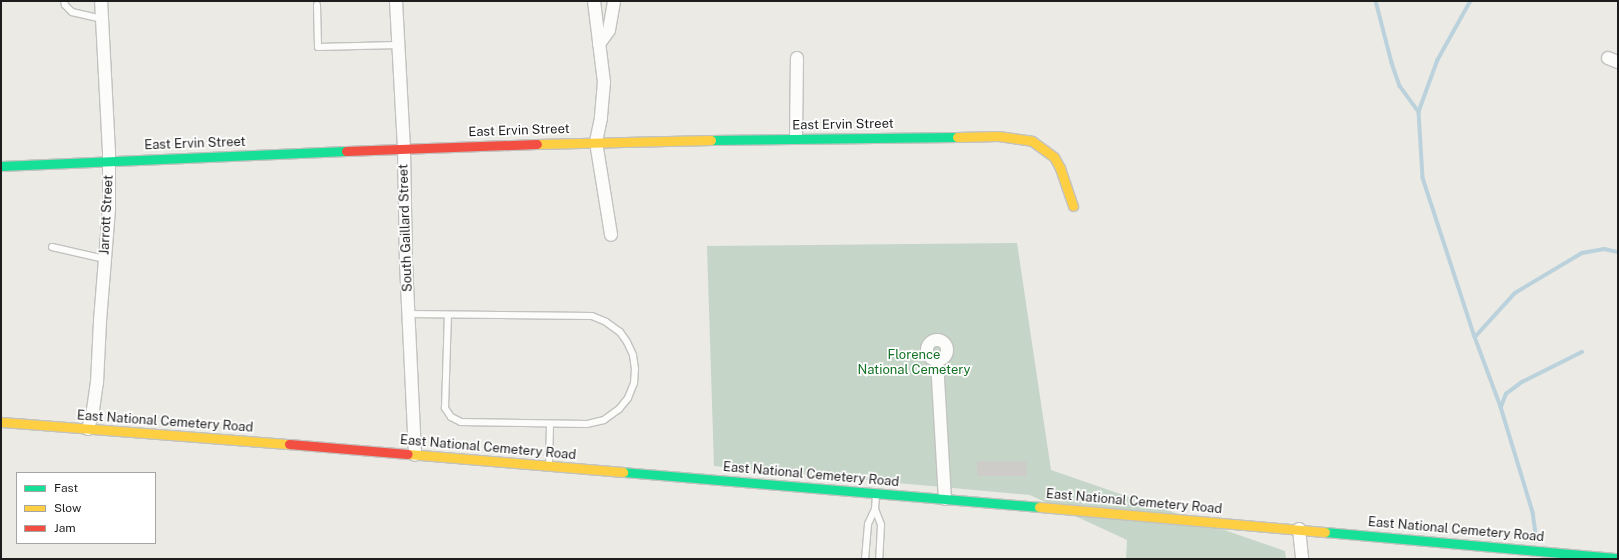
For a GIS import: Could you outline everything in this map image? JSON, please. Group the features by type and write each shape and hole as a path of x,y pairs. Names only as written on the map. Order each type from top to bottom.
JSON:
{"street":[{"name":"Jarrott Street","path":"88,429 93,410 97,383 109,208 109,162 101,1"},
{"name":"South Gaillard Street","path":"396,1 404,148 415,455"},
{"path":"594,1 604,82 602,111 596,142 611,235"},
{"path":"599,44 609,30 614,1"},
{"path":"796,138 797,58"},
{"name":"East Ervin Street","path":"1,166 404,148 596,142 998,136 1032,141 1046,150 1057,162 1072,206"},
{"path":"937,360 945,499"},
{"name":"East National Cemetery Road","path":"1,422 876,493 1618,558"},
{"path":"1299,530 1302,559"}],"lane":[{"path":"64,1 64,5 72,12 102,19"},
{"path":"317,4 318,47 398,46"},
{"path":"52,247 105,259"},
{"path":"409,314 592,316 606,322 620,332 627,342 634,355 634,383 619,409 604,420 586,424 461,422 451,417 445,408 448,315"},
{"path":"548,466 550,424"},
{"path":"865,559 868,524 875,509 876,493"},
{"path":"875,509 881,524 879,559"}],"green space":[{"name":"Florence National Cemetery","path":"1017,243 1051,470 1285,551 1286,559 1126,559 1127,540 1030,495 714,466 707,246"}],"building":[{"path":"977,461 1027,461 1027,476 977,476"}],"waterway":[{"path":"1376,1 1392,63 1400,86 1419,112"},
{"path":"1471,1 1438,60 1419,112 1423,178 1475,337 1501,407 1533,512 1537,541"},
{"path":"1475,337 1515,293 1582,253 1604,249 1618,252"},
{"path":"1501,407 1506,394 1522,382 1582,352"}],"traffic: fast":[{"path":"711,140 957,137"},
{"path":"1,166 346,151"},
{"path":"623,472 1039,507"},
{"path":"1325,532 1618,558"}],"traffic: slow":[{"path":"957,137 998,136 1032,141 1054,157 1060,168 1073,206"},
{"path":"537,144 711,140"},
{"path":"1,422 289,444"},
{"path":"408,454 623,472"},
{"path":"1039,507 1325,532"}],"traffic: jam":[{"path":"346,151 537,144"},
{"path":"289,444 408,454"}]}
